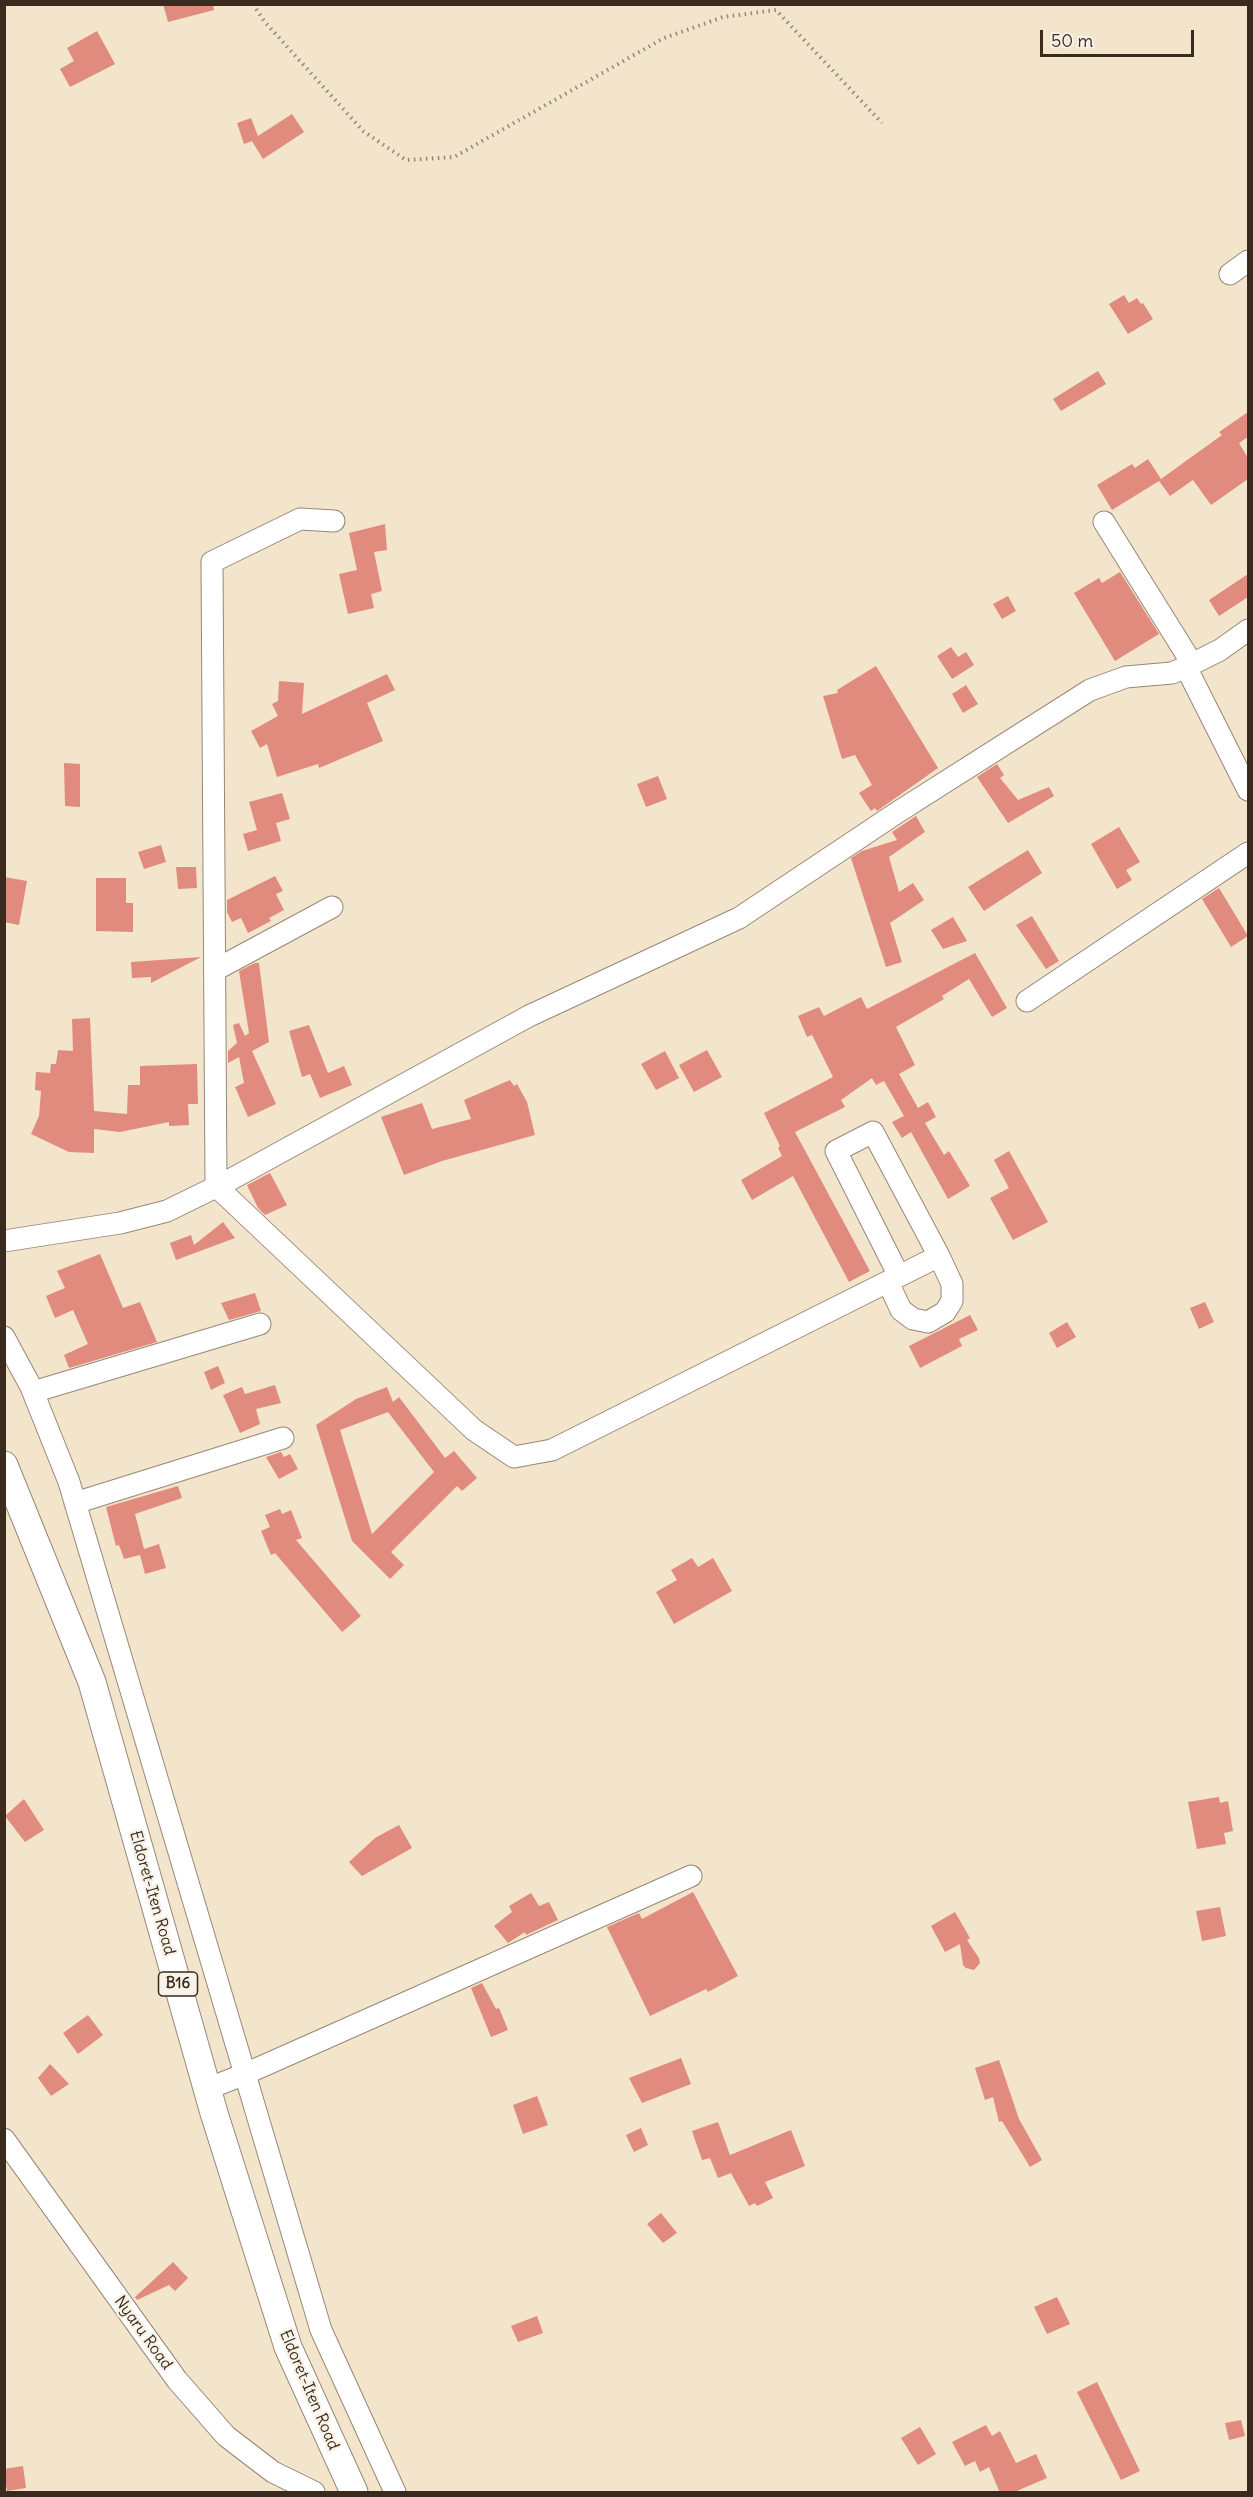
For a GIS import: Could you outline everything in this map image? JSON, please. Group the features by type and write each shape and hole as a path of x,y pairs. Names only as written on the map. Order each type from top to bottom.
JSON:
{"main road":[{"name":"Eldoret-Iten Road","path":"6,1470 92,1682 207,2089 288,2347 354,2493"}],"street":[{"path":"1230,274 1248,261"},
{"path":"334,521 300,519 212,562 216,1186 474,1430 514,1457 552,1450 939,1256"},
{"path":"1104,522 1188,657 1186,667 1248,790"},
{"path":"4,1241 139,1218 167,1210 216,1186 529,1016 739,918 898,812 1090,690 1126,676 1172,672 1186,667 1220,650 1248,630"},
{"path":"1027,1001 1248,853"},
{"path":"215,970 332,907"},
{"path":"873,1132 939,1256 952,1284 952,1301 945,1312 928,1322 913,1318 902,1310 894,1279 836,1151 873,1132"},
{"path":"33,1392 260,1324"},
{"path":"4,1336 33,1392 75,1503 321,2330 395,2493"},
{"path":"75,1503 283,1438"},
{"path":"207,2089 691,1876"},
{"name":"Nyaru Road","path":"4,2139 177,2380 226,2436 273,2472 314,2493"}],"path":[{"path":"253,4 264,21 363,131 406,160 454,157 664,38 723,17 776,10 882,123"}],"building":[{"path":"163,4 213,4 214,10 168,22"},
{"path":"97,31 115,64 70,87 60,69 74,61 67,48"},
{"path":"292,114 304,132 263,159 252,141 244,144 237,123 251,118 258,136"},
{"path":"1124,295 1129,303 1137,298 1153,319 1128,334 1109,304"},
{"path":"1098,371 1106,384 1061,411 1053,399"},
{"path":"1248,412 1248,437 1239,443 1248,458 1248,479 1211,505 1193,480 1170,496 1159,481 1112,510 1097,485 1132,464 1135,468 1148,459 1161,479 1222,435 1219,432"},
{"path":"385,524 387,550 374,552 382,591 371,594 374,608 348,614 339,574 357,570 349,533"},
{"path":"1120,572 1159,634 1115,661 1074,593 1099,578 1102,583"},
{"path":"1248,574 1248,597 1219,616 1209,600"},
{"path":"1008,596 1016,611 1002,619 993,604"},
{"path":"951,647 958,657 966,652 974,665 952,679 937,656"},
{"path":"876,666 938,768 877,811 875,808 871,811 859,793 872,785 855,755 842,759 823,696 838,693 837,690"},
{"path":"387,674 395,690 367,703 383,741 319,768 318,764 277,777 267,744 260,748 251,731 278,716 272,704 278,701 279,681 304,683 302,714"},
{"path":"966,685 978,704 963,713 952,694"},
{"path":"64,763 80,764 80,807 65,806"},
{"path":"997,764 1004,775 1000,778 1018,800 1049,787 1054,796 1008,823 977,777"},
{"path":"658,776 667,799 646,807 637,784"},
{"path":"282,793 290,819 276,823 281,841 248,851 243,834 257,830 249,802"},
{"path":"916,816 925,832 889,857 899,892 913,883 924,900 890,923 902,962 886,967 851,858 862,851 897,840 892,832"},
{"path":"1119,827 1140,862 1126,870 1132,880 1117,889 1091,844"},
{"path":"161,845 166,862 144,869 138,852"},
{"path":"1028,850 1042,873 984,911 968,887"},
{"path":"176,867 196,867 197,888 178,889"},
{"path":"275,876 283,891 276,894 284,910 269,918 271,921 248,933 241,918 232,922 227,912 227,900"},
{"path":"4,877 27,881 19,925 4,922"},
{"path":"96,878 126,878 126,903 133,903 133,932 96,931"},
{"path":"1219,888 1248,936 1231,947 1202,899"},
{"path":"1032,916 1059,961 1046,969 1016,925"},
{"path":"953,917 967,941 943,949 931,930"},
{"path":"975,953 1007,1008 992,1017 969,979 942,996 944,999 896,1027 915,1065 899,1074 918,1108 928,1102 936,1117 925,1123 944,1155 949,1151 970,1186 948,1199 911,1132 902,1138 892,1122 904,1116 884,1081 876,1085 872,1078 841,1100 845,1107 795,1132 870,1271 849,1282 793,1176 752,1200 741,1180 782,1156 778,1148 780,1146 764,1113 833,1077 812,1035 807,1037 798,1016 819,1007 824,1016 861,997 867,1009"},
{"path":"201,957 151,983 151,977 132,978 131,962"},
{"path":"259,963 269,1042 252,1051 276,1104 248,1117 235,1087 244,1083 239,1057 228,1063 228,1051 237,1043 233,1025 239,1023 245,1036 249,1033 239,971"},
{"path":"90,1018 94,1111 127,1114 128,1085 140,1085 140,1066 197,1064 198,1104 188,1104 189,1125 169,1126 169,1122 120,1132 94,1129 94,1153 69,1152 31,1134 39,1116 41,1091 35,1090 36,1072 50,1073 51,1064 56,1064 58,1050 73,1051 72,1019"},
{"path":"309,1025 328,1073 344,1066 352,1085 320,1098 310,1074 302,1077 289,1031"},
{"path":"707,1050 722,1077 694,1092 679,1065"},
{"path":"665,1051 679,1078 656,1090 641,1064"},
{"path":"510,1080 514,1086 517,1084 527,1102 535,1135 442,1161 404,1175 381,1117 422,1103 432,1129 471,1119 464,1100"},
{"path":"1009,1151 1048,1222 1013,1240 990,1198 1009,1188 994,1160"},
{"path":"270,1173 287,1205 265,1215 258,1208 247,1185"},
{"path":"223,1222 235,1238 176,1260 170,1243 191,1235 194,1245"},
{"path":"100,1254 123,1308 140,1302 157,1342 69,1368 64,1355 88,1344 73,1310 55,1318 46,1296 65,1288 57,1271"},
{"path":"255,1293 261,1311 229,1320 221,1303"},
{"path":"1205,1302 1214,1322 1199,1329 1190,1308"},
{"path":"970,1315 978,1330 959,1339 962,1346 920,1368 909,1346"},
{"path":"1067,1322 1076,1337 1057,1348 1049,1333"},
{"path":"218,1366 225,1383 211,1390 204,1372"},
{"path":"275,1385 281,1403 256,1409 260,1424 240,1433 223,1395 242,1387 245,1394"},
{"path":"387,1387 393,1402 399,1397 445,1458 454,1451 477,1478 462,1491 457,1486 391,1552 404,1565 390,1579 352,1541 316,1425 356,1399","holes":["388,1412 434,1472 372,1534 340,1430"]},
{"path":"281,1452 284,1457 290,1454 298,1469 279,1479 266,1457"},
{"path":"178,1486 182,1498 135,1514 144,1549 159,1544 166,1568 145,1574 140,1555 124,1559 119,1545 116,1546 106,1507"},
{"path":"280,1509 282,1514 291,1510 302,1538 296,1540 361,1616 342,1632 275,1553 271,1555 261,1531 270,1527 265,1515"},
{"path":"692,1558 698,1567 713,1558 732,1591 674,1624 656,1592 677,1580 671,1570"},
{"path":"1219,1797 1220,1803 1228,1801 1233,1831 1224,1833 1226,1844 1197,1849 1188,1802"},
{"path":"24,1799 44,1830 25,1842 5,1816"},
{"path":"399,1825 412,1848 362,1876 349,1862 375,1838"},
{"path":"693,1892 738,1976 708,1992 706,1989 650,2016 607,1927 639,1913 642,1919"},
{"path":"531,1893 539,1906 549,1902 558,1920 526,1935 525,1932 508,1943 494,1926 512,1912 509,1906"},
{"path":"1220,1907 1226,1936 1202,1941 1196,1911"},
{"path":"955,1912 970,1938 967,1940 979,1958 980,1963 974,1970 963,1965 960,1944 945,1952 931,1926"},
{"path":"482,1983 496,2009 499,2008 508,2030 491,2037 471,1988"},
{"path":"88,2015 103,2035 78,2054 63,2033"},
{"path":"681,2058 691,2084 642,2103 629,2078"},
{"path":"999,2060 1019,2119 1042,2160 1030,2167 1002,2121 999,2122 993,2097 985,2100 975,2068"},
{"path":"50,2064 69,2084 51,2096 38,2078"},
{"path":"537,2096 548,2125 523,2134 513,2105"},
{"path":"718,2122 730,2155 791,2130 805,2166 765,2182 773,2198 757,2206 755,2203 749,2206 731,2173 718,2178 710,2158 702,2160 692,2131"},
{"path":"641,2128 648,2145 634,2152 626,2135"},
{"path":"661,2213 677,2233 663,2243 647,2224"},
{"path":"173,2262 188,2278 175,2291 169,2285 137,2300 135,2297"},
{"path":"1057,2297 1070,2324 1047,2334 1034,2307"},
{"path":"537,2316 543,2333 518,2342 511,2326"},
{"path":"1097,2382 1140,2471 1121,2480 1077,2392"},
{"path":"1241,2420 1245,2436 1229,2440 1225,2423"},
{"path":"986,2425 992,2436 1000,2431 1016,2463 1036,2454 1047,2478 1012,2493 1000,2493 989,2467 980,2472 975,2461 965,2466 952,2442"},
{"path":"920,2427 936,2454 918,2465 901,2438"},
{"path":"23,2466 26,2488 7,2491 4,2469"}]}
